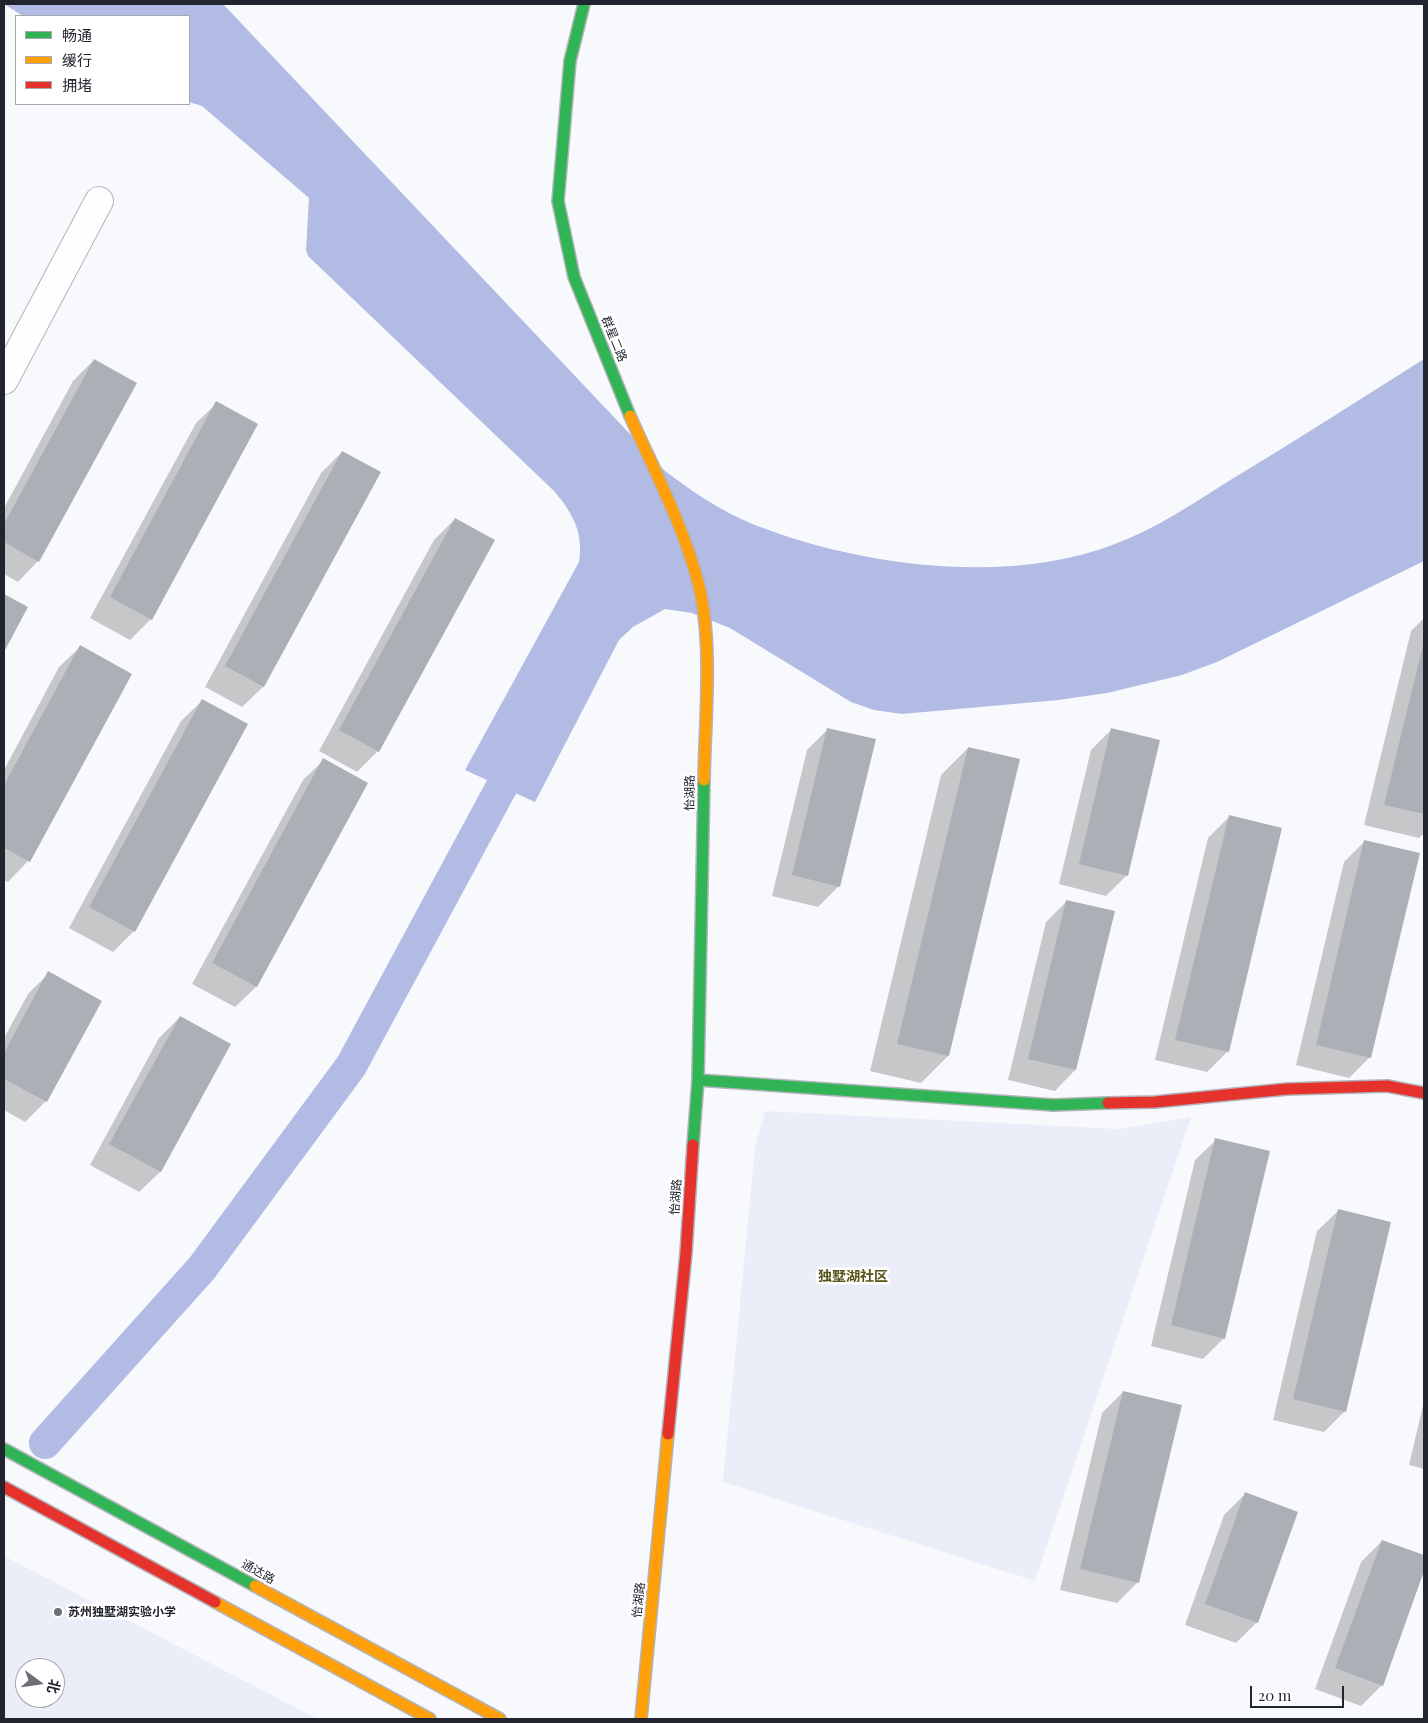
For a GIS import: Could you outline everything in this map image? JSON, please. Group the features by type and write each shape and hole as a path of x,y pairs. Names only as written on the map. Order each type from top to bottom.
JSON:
{"street":[{"name":"群星二路","path":"584,4 570,61 558,201 574,277 625,404 680,528 699,587 704,630 706,675"},
{"path":"4,380 99,201"},
{"name":"怡湖路","path":"641,1719 686,1253 698,1080 706,675"},
{"path":"698,1080 1053,1105 1155,1102 1287,1089 1387,1086 1424,1093"},
{"name":"通达路","path":"4,1449 500,1719"},
{"path":"4,1487 430,1719"}],"shaded area":[{"path":"765,1111 1118,1129 1191,1117 1035,1581 723,1482 755,1147"},
{"name":"苏州独墅湖实验小学","path":"4,1556 318,1719 4,1719"}],"water":[{"path":"4,4 223,4 665,471 708,501 755,525 840,551 934,566 1028,565 1073,557 1115,544 1160,523 1424,359 1424,561 1217,662 1182,675 1107,693 1058,700 902,714 874,710 851,702 730,628 692,613 665,609 633,627 619,640 535,802 465,770 579,562 580,542 578,532 566,507 554,491 308,256 306,250 309,198 202,106 190,102 190,15 21,15"}],"building":[{"path":"94,359 137,383 39,562 4,542 4,524"},
{"path":"216,401 258,424 152,620 110,597"},
{"path":"342,451 381,472 264,687 225,666"},
{"path":"455,518 495,540 379,752 339,730"},
{"path":"4,594 28,607 4,652"},
{"path":"1424,641 1424,814 1384,805"},
{"path":"80,645 132,674 30,862 4,848 4,785"},
{"path":"202,699 248,724 135,932 89,907"},
{"path":"827,728 876,739 840,887 792,875"},
{"path":"1111,728 1160,740 1128,876 1079,864"},
{"path":"968,747 1020,759 949,1056 897,1044"},
{"path":"323,758 368,783 257,987 212,963"},
{"path":"1229,815 1282,828 1229,1052 1175,1040"},
{"path":"1364,840 1420,853 1371,1058 1316,1045"},
{"path":"1066,900 1115,911 1076,1070 1028,1059"},
{"path":"48,971 102,1001 47,1102 4,1079 4,1053"},
{"path":"180,1016 231,1044 161,1172 109,1144"},
{"path":"1215,1138 1270,1151 1225,1339 1171,1325"},
{"path":"1338,1209 1391,1222 1346,1412 1293,1399"},
{"path":"1123,1391 1182,1405 1139,1583 1080,1569"},
{"path":"1245,1492 1298,1512 1258,1623 1205,1604"},
{"path":"1382,1540 1424,1555 1424,1571 1383,1686 1335,1668"}],"waterway":[{"path":"45,1443 202,1268 351,1066 502,786"}],"traffic: fast":[{"path":"584,4 570,61 558,201 574,277 630,416"},
{"path":"693,1145 698,1080 704,780"},
{"path":"698,1080 1053,1105 1108,1103"},
{"path":"4,1449 255,1586"}],"traffic: slow":[{"path":"630,416 677,521 699,586 706,632 707,657 704,780"},
{"path":"641,1719 668,1434"},
{"path":"255,1586 500,1719"},
{"path":"215,1602 430,1719"}],"traffic: jam":[{"path":"1108,1103 1155,1102 1287,1089 1387,1086 1424,1093"},
{"path":"668,1434 686,1253 693,1145"},
{"path":"4,1487 215,1602"}],"place":[{"name":"苏州独墅湖实验小学","path":"58,1612"}],"district":[{"name":"独墅湖社区","path":"853,1277"}]}
